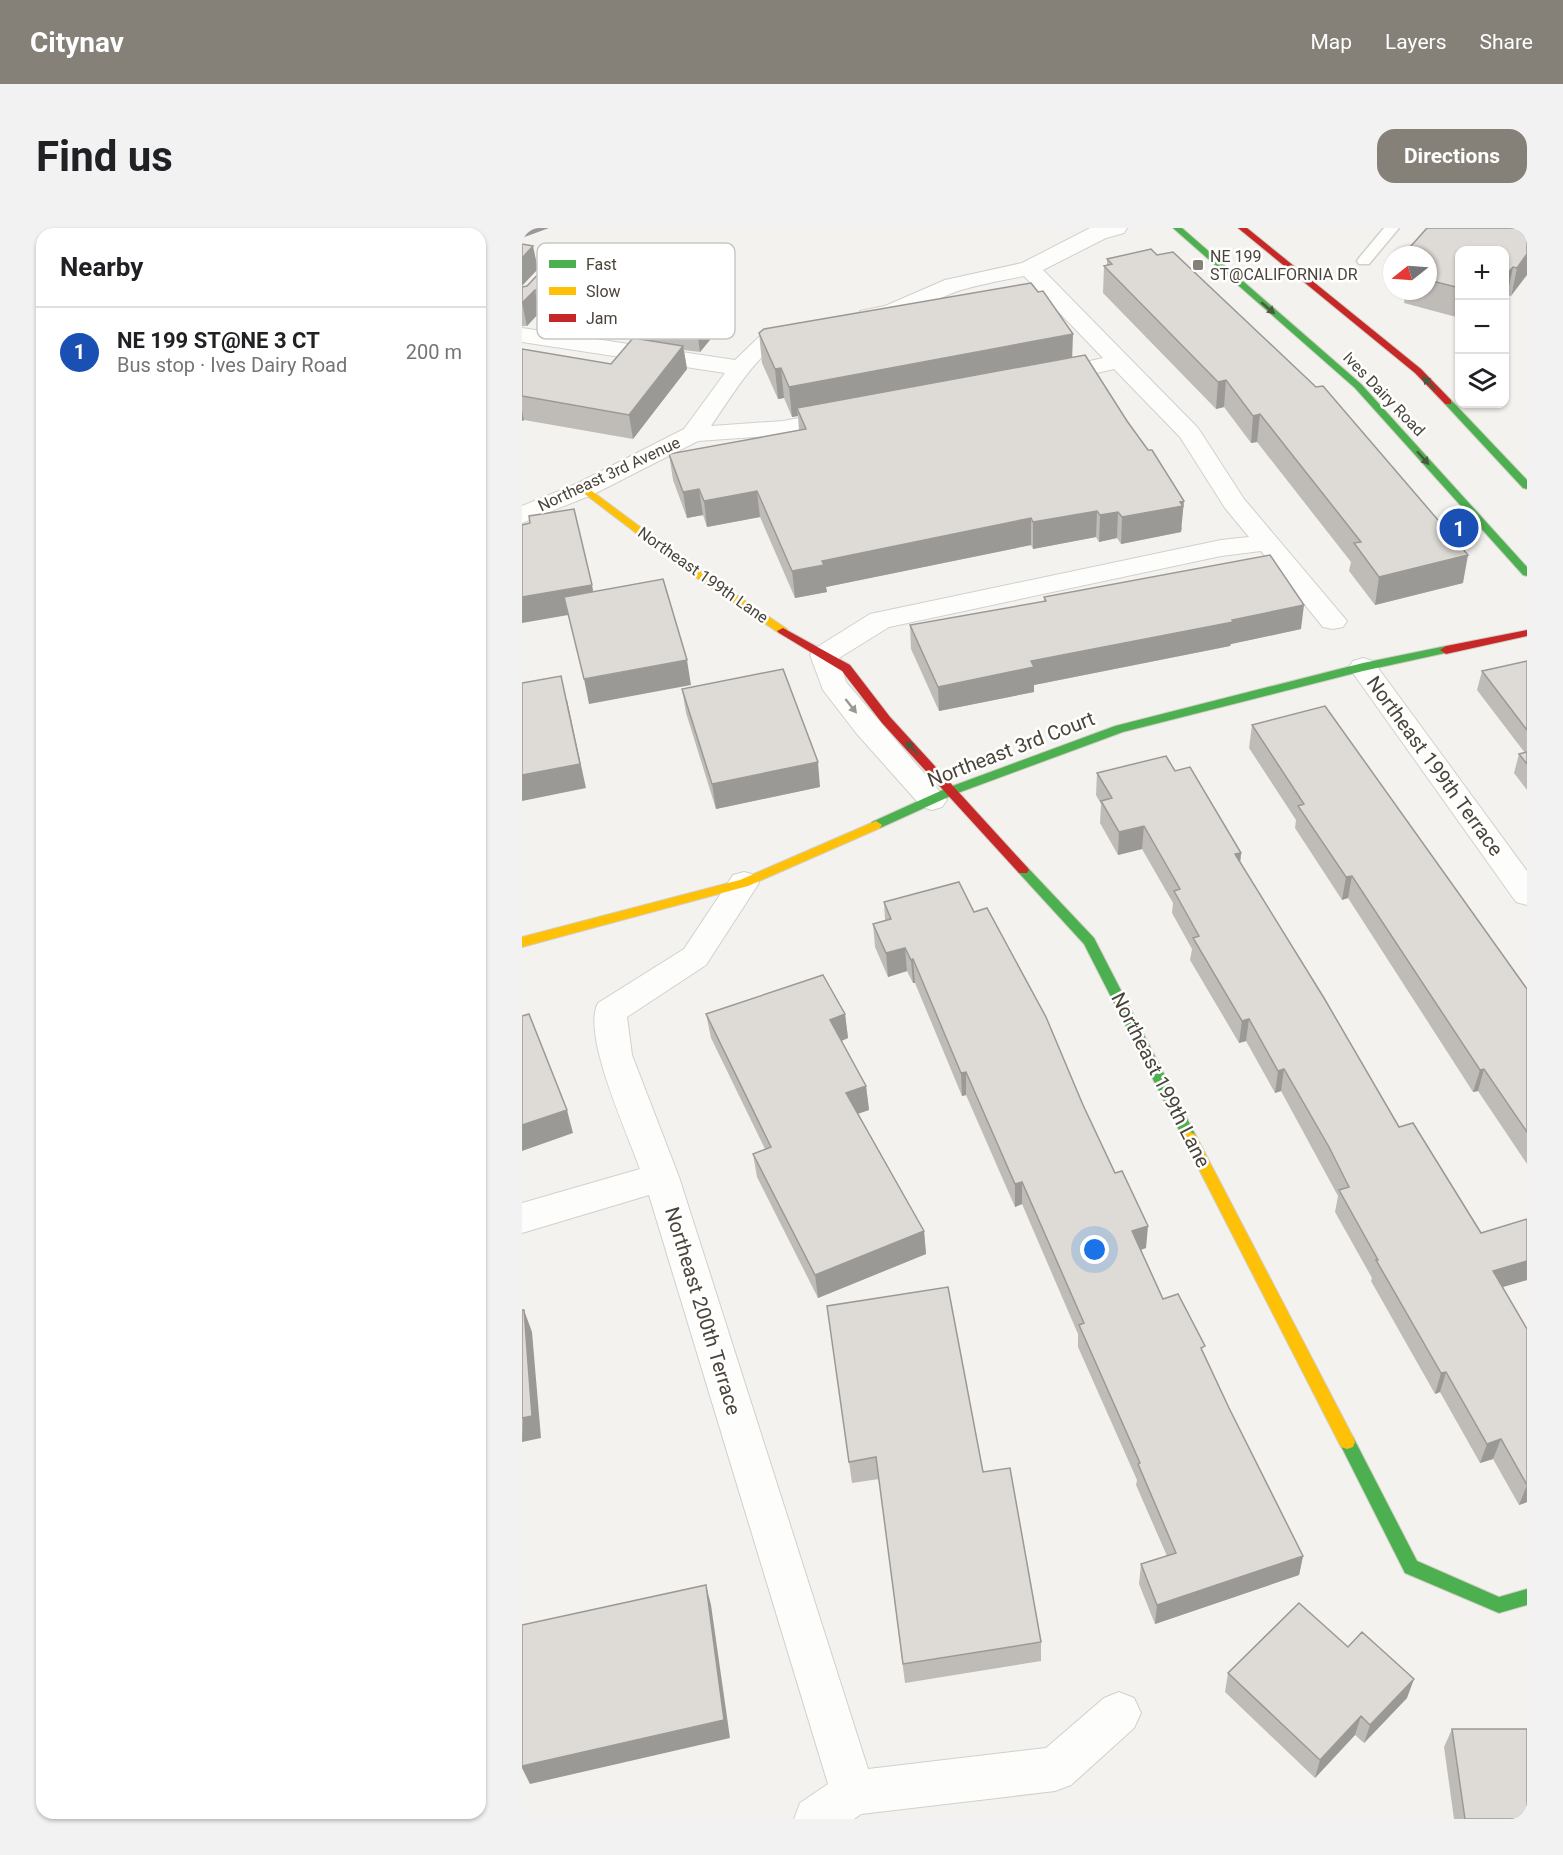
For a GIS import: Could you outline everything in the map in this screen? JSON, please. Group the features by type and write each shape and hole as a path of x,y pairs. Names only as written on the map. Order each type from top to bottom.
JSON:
{"street":[{"path":"847,320 891,312 953,285 1029,268 1098,233 1116,228"},
{"name":"Ives Dairy Road","path":"1176,228 1358,386 1527,573"},
{"name":"Ives Dairy Road","path":"1242,228 1418,371 1527,486"},
{"path":"1029,268 1189,433 1234,503 1333,621"},
{"path":"693,434 740,368 769,340 797,330 825,325"},
{"path":"522,335 537,337"},
{"path":"548,339 740,368"},
{"path":"1023,382 1121,361"},
{"name":"Northeast 3rd Avenue","path":"522,515 585,489 693,434 783,428 864,413"},
{"name":"Northeast 199th Lane","path":"585,489 686,566 778,628 824,655 833,684 867,727 942,795 1089,941 1411,1567 1499,1605 1527,1597"},
{"path":"824,655 880,620 1221,548 1267,543"},
{"name":"Northeast 3rd Court","path":"522,942 744,883 942,795 1119,729 1364,667 1527,633"},
{"name":"Northeast 199th Terrace","path":"1364,667 1527,894"},
{"name":"Northeast 200th Terrace","path":"744,883 695,957 610,1012 615,1055 661,1177 853,1793"},
{"path":"522,1218 661,1177"},
{"path":"816,1819 853,1793 1055,1769 1119,1713"}],"lane":[{"path":"1364,261 1392,228"}],"building":[{"path":"1427,228 1527,228 1527,254 1517,268 1513,267 1509,271 1509,246 1455,246 1455,287 1437,282 1437,246 1411,246"},
{"path":"522,244 533,246 522,258"},
{"path":"1151,249 1157,255 1173,252 1316,387 1323,386 1468,555 1379,577 1354,543 1361,542 1260,414 1253,416 1226,380 1218,382 1104,266 1112,264 1107,259"},
{"path":"537,275 537,290 522,303 522,287 527,286"},
{"path":"1031,283 1038,292 1043,291 1073,334 789,387 781,368 775,369 759,333 764,329"},
{"path":"632,339 683,346 629,415 522,396 522,349 611,364"},
{"path":"1085,355 1127,421 1148,450 1152,450 1184,501 1180,502 1183,506 1122,517 1118,512 1100,515 1097,511 1033,522 1031,518 822,561 824,565 792,571 757,491 704,501 699,489 683,492 669,454 806,429 797,408"},
{"path":"574,509 592,585 522,597 522,525 530,523 529,516"},
{"path":"1270,555 1304,605 1232,620 1233,622 1031,661 1034,667 938,687 910,625 1046,601 1044,597"},
{"path":"663,579 687,660 584,679 564,597"},
{"path":"1527,661 1527,730 1482,671"},
{"path":"783,669 818,762 712,784 682,689"},
{"path":"561,676 580,764 522,775 522,683"},
{"path":"1325,706 1527,989 1527,1132 1484,1069 1480,1070 1352,876 1346,877 1298,806 1304,804 1252,725"},
{"path":"1527,752 1527,764 1519,754"},
{"path":"1166,756 1175,771 1190,767 1241,853 1235,854 1324,998 1399,1127 1413,1123 1481,1233 1527,1219 1527,1261 1493,1271 1527,1329 1527,1485 1501,1439 1487,1444 1446,1372 1441,1373 1339,1190 1349,1187 1329,1147 1284,1069 1278,1071 1249,1019 1242,1021 1193,938 1199,936 1174,891 1180,889 1144,826 1119,832 1101,801 1112,798 1097,773"},
{"path":"959,882 974,912 987,908 1046,1017 1115,1173 1122,1171 1148,1226 1132,1231 1163,1299 1178,1294 1205,1346 1201,1348 1229,1408 1303,1556 1157,1605 1141,1564 1176,1553 1138,1464 1140,1463 1079,1325 1084,1323 1022,1182 1015,1184 966,1072 961,1073 913,959 911,960 905,948 886,953 873,924 891,919 884,902"},
{"path":"823,975 845,1014 830,1020 866,1086 846,1093 924,1231 815,1275 753,1154 771,1147 706,1014"},
{"path":"529,1014 567,1110 522,1125 522,1016"},
{"path":"948,1287 983,1472 1010,1468 1041,1642 903,1664 876,1457 849,1462 827,1306"},
{"path":"522,1310 524,1310 532,1416 522,1418"},
{"path":"706,1585 724,1720 522,1766 522,1625"},
{"path":"1299,1603 1348,1647 1362,1632 1414,1679 1370,1725 1361,1716 1320,1760 1228,1673"},
{"path":"1452,1729 1527,1729 1527,1819 1465,1819"}],"traffic: fast":[{"path":"1177,228 1358,386 1527,573"},
{"path":"1448,402 1527,486"},
{"path":"876,825 951,791 1119,729 1363,667 1446,650"},
{"path":"1023,870 1089,941 1190,1138"},
{"path":"1347,1442 1411,1567 1499,1605 1527,1597"}],"traffic: slow":[{"path":"585,489 686,566 783,631"},
{"path":"522,942 744,883 876,825"},
{"path":"1190,1138 1347,1442"}],"traffic: jam":[{"path":"1242,228 1418,371 1448,402"},
{"path":"783,631 846,668 886,720 1023,870"},
{"path":"1446,650 1527,633"}],"place":[{"name":"NE 199 ST@CALIFORNIA DR","path":"1198,265"},
{"name":"NE 199 ST@NE 3 CT","path":"1459,528"}]}
